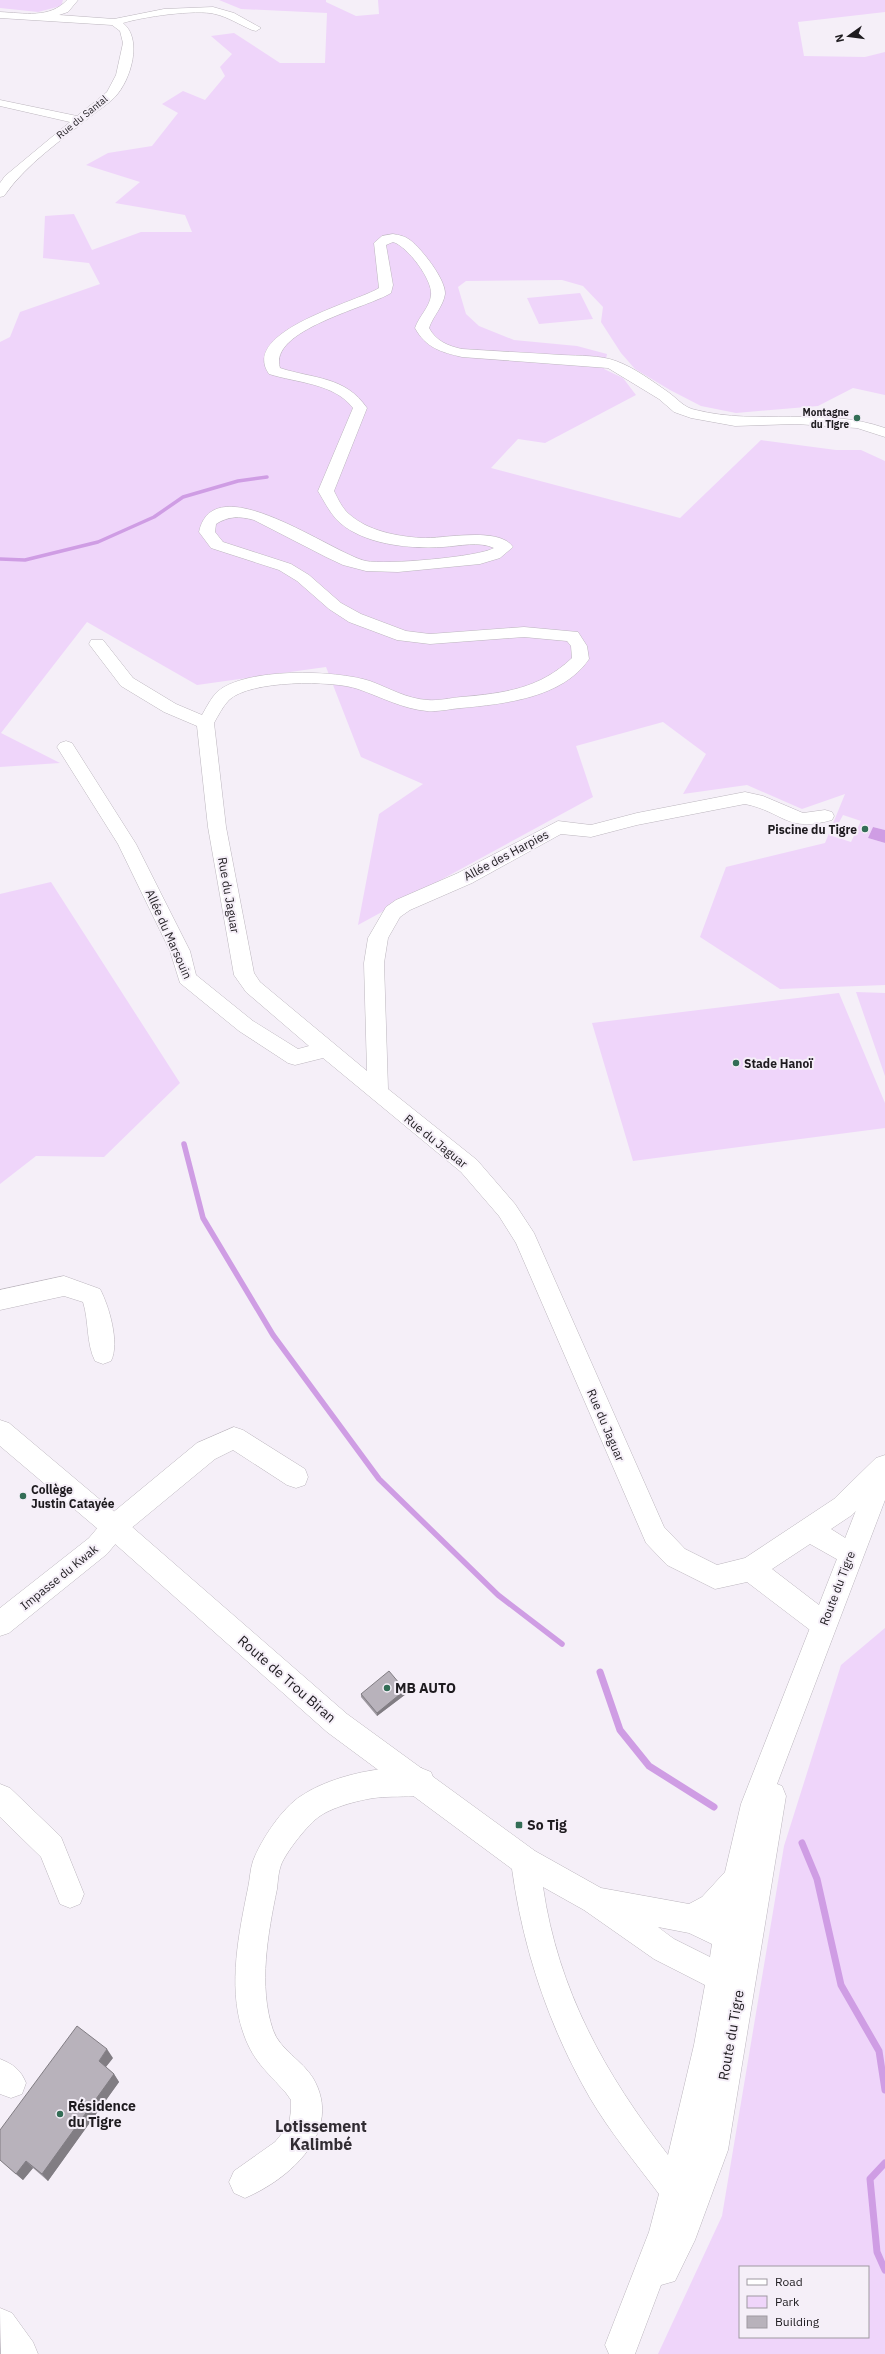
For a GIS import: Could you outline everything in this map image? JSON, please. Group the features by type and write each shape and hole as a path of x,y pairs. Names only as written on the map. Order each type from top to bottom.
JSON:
{"street":[{"path":"40,18 64,10 73,0"},
{"path":"0,19 0,16 115,22 136,16 211,10 231,16 256,28"},
{"name":"Rue du Santal","path":"0,193 9,179 28,161 110,94 122,75 129,43 128,35 115,22"},
{"path":"0,103 79,120"},
{"path":"97,644 126,682 170,708 205,723 224,696 250,683 276,679 341,679 364,685 398,699 428,706 501,699 537,688 562,677 581,660 579,646 572,636 524,632 430,639 403,636 379,628 334,606 303,578 285,567 217,545 207,532 209,522 225,513 244,513 264,518 318,547 365,566 390,567 474,560 499,554 505,547 493,540 473,538 444,542 416,543 360,529 343,518 326,492 331,473 356,422 360,408 356,401 346,392 274,371 271,360 274,351 291,333 347,305 375,298 386,290 388,283 379,253 380,243 385,239 395,238 412,246 433,276 438,286 438,295 433,309 425,318 422,328 433,344 444,349 462,353 580,360 611,364 643,382 679,409 697,415 735,422 796,420 844,422 859,424 885,433"},
{"name":"Rue du Jaguar","path":"205,723 217,827 244,976 253,987 468,1166 507,1210 526,1239 655,1535 676,1557 715,1576 751,1569 843,1507 885,1467"},
{"name":"Allée du Marsouin","path":"66,747 127,844 180,951 187,978 246,1026 295,1057 326,1048"},
{"name":"Allée des Harpies","path":"378,1092 374,963 378,938 382,930 393,912 403,905 465,878 558,827 591,831 637,818 745,798 765,802 792,818 803,821 811,821 825,816"},
{"path":"0,1300 64,1286 92,1296 99,1316 103,1354"},
{"name":"Route de Trou Biran","path":"0,1430 114,1527 337,1723 421,1782 525,1861 594,1900 664,1949 730,1980"},
{"name":"Impasse du Kwak","path":"0,1624 98,1546 114,1527 206,1451 234,1438 296,1477"},
{"name":"Route du Tigre","path":"737,1941 738,1880 754,1804 885,1467"},
{"path":"810,1530 850,1554"},
{"path":"751,1569 823,1624"},
{"name":"Route du Tigre","path":"619,2349 679,2240 712,2150 730,1980 737,1941 791,1710"},
{"path":"245,2182 292,2150 305,2124 307,2108 298,2083 265,2046 256,2019 251,1984 253,1928 268,1858 296,1820 310,1806 332,1797 381,1784 421,1782"},
{"path":"0,1798 51,1846 70,1894"},
{"path":"525,1861 532,1910 540,1940 559,1999 572,2029 600,2085 617,2112 676,2190"},
{"path":"691,1918 712,1907 738,1880"},
{"name":"Route de Trou Biran","path":"594,1900 691,1918 737,1941"},
{"name":"Route du Tigre","path":"619,2349 665,2232 709,2045 730,1980"},
{"path":"0,2325 21,2354"}],"green space":[{"path":"0,0 63,0 61,6 38,12 0,8"},
{"path":"219,0 326,0 326,2 356,16 379,14 378,0 885,0 885,12 798,22 804,56 865,57 885,52 885,395 853,388 818,406 736,413 701,406 670,390 635,369 621,353 601,322 603,307 583,286 562,280 466,281 458,287 466,314 479,326 514,340 577,346 607,354 604,369 623,378 636,395 545,443 518,439 491,468 680,518 761,440 836,450 861,450 885,461 885,830 873,827 868,838 885,843 885,985 780,989 700,937 726,867 825,843 845,794 802,809 747,785 683,794 706,754 663,722 576,746 593,797 358,925 379,814 423,784 361,757 326,667 197,685 87,622 1,733 60,763 0,767 0,342 10,337 20,312 100,284 89,263 43,258 45,216 74,214 92,250 141,232 192,232 185,215 115,203 140,182 86,165 108,153 152,146 178,113 162,104 183,91 205,100 225,76 220,67 232,54 211,36 234,33 280,63 325,63 327,13 241,9","holes":["843,815 861,821 851,842 832,836"]},
{"path":"580,293 593,319 539,324 527,298"},
{"path":"51,882 180,1083 104,1157 36,1156 0,1184 0,894"},
{"path":"856,992 885,993 885,1076"},
{"name":"Stade Hanoï","path":"839,993 885,1103 885,1128 633,1161 592,1023"},
{"path":"885,1628 885,2354 658,2354 722,2216 784,1846 841,1665"}],"shaded area":[{"path":"873,827 885,830 885,843 868,838"}],"building":[{"name":"MB AUTO","path":"389,1671 405,1690 377,1713 361,1694"},
{"name":"Résidence du Tigre","path":"77,2026 107,2049 99,2061 114,2074 42,2174 26,2161 16,2174 0,2160 0,2130"}],"waterway":[{"path":"0,559 25,560 98,542 154,517 183,497 238,481 267,477"},
{"path":"184,1144 203,1218 273,1335 379,1479 498,1595 562,1644"},
{"path":"600,1672 620,1730 649,1766 714,1807"},
{"path":"802,1843 817,1879 841,1985 879,2051 885,2090"},
{"path":"885,2163 870,2179 877,2252 885,2270"}],"place":[{"name":"Montagne du Tigre","path":"857,418"},
{"name":"Piscine du Tigre","path":"865,829"},
{"name":"Stade Hanoï","path":"736,1063"},
{"name":"Collège Justin Catayée","path":"23,1496"},
{"name":"MB AUTO","path":"387,1688"},
{"name":"So Tig","path":"519,1825"},
{"name":"Résidence du Tigre","path":"60,2114"}],"district":[{"name":"Lotissement Kalimbé","path":"321,2135"}]}
